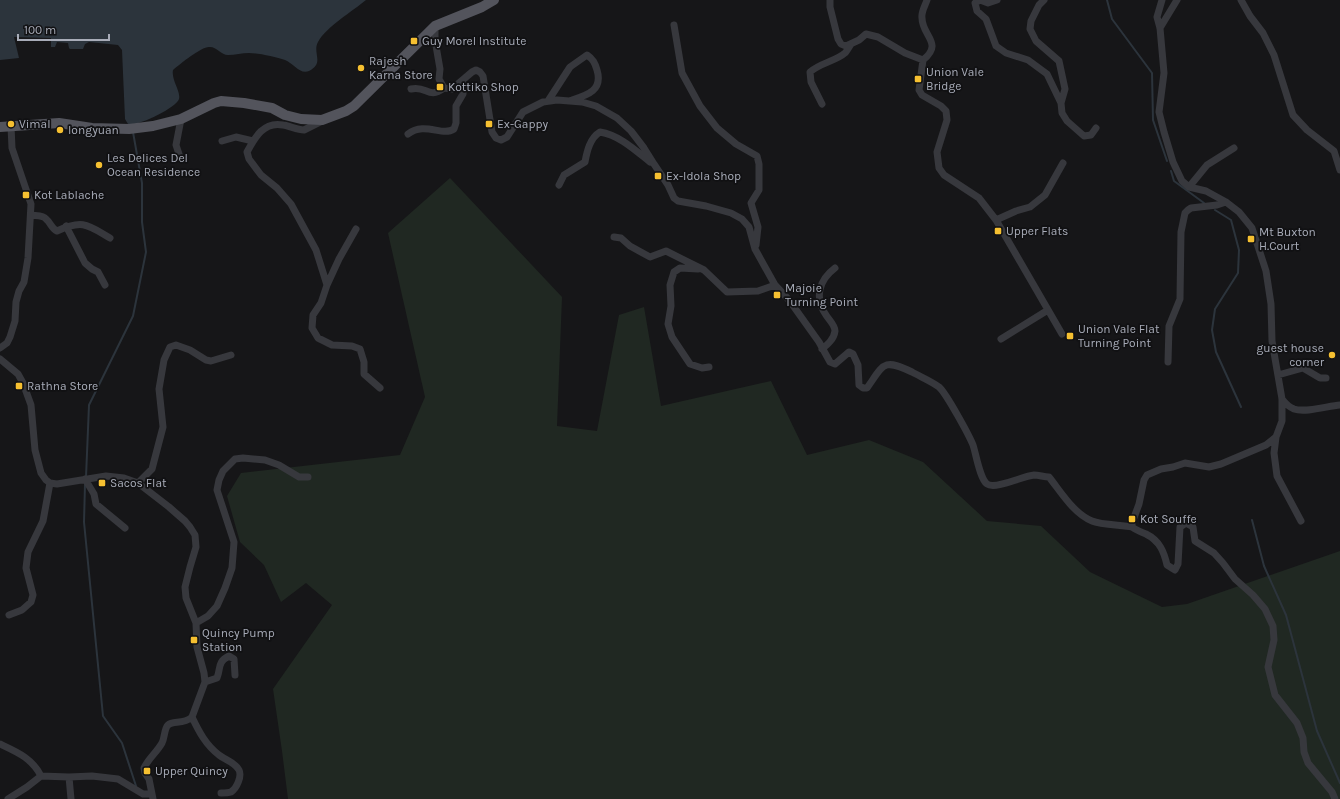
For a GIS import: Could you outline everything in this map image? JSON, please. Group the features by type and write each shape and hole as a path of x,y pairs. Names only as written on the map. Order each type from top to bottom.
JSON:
{"main road":[{"path":"0,127 59,123 92,128 133,128 181,119 214,103 228,102 272,108 285,115 301,119 322,120 346,111 354,106 436,26 482,7 494,0"}],"street":[{"path":"830,0 830,7 838,39 841,44 846,46 859,40 866,34 878,37 905,54 923,60"},
{"path":"927,0 922,18 923,26 932,41 932,47 930,54 923,60 919,90 922,95 941,106 946,111 947,120 937,152 939,168 944,175 979,198 996,220 1062,334"},
{"path":"997,0 988,3 980,0 975,3 978,11 986,19 996,46 1006,53 1028,60 1047,74 1061,103 1062,113 1067,121 1084,136 1091,136 1096,128"},
{"path":"1044,0 1039,5 1031,21 1030,29 1036,41 1058,61 1065,89 1061,103"},
{"path":"1162,0 1157,17 1160,28 1164,73 1159,112 1177,173 1182,181 1188,186 1206,190 1226,202 1239,212 1252,228 1264,265 1271,304 1272,341 1282,398 1282,421 1276,437 1274,453 1277,476 1301,522"},
{"path":"1160,28 1178,0"},
{"path":"1241,0 1263,34 1274,55 1293,115 1307,130 1334,151 1340,170"},
{"path":"674,25 682,73 700,106 717,128 736,144 757,156 759,164 759,190 751,203 758,227 755,249"},
{"path":"436,26 434,40 440,69 439,79 444,88"},
{"path":"822,104 811,82 810,72 817,66 845,53 850,44"},
{"path":"548,101 570,67 587,55 592,58 598,72 596,88 588,95 571,100"},
{"path":"410,89 419,88 433,94 438,93 444,88 452,89 472,72 476,70 480,72 483,76 492,132 496,138 500,140 507,137 522,112 543,102 571,100 596,106 617,118 631,131 668,185 674,198 678,201 706,206 731,213 742,219 750,227 755,249 775,285 789,300 830,362 835,364 849,352 853,354 858,366 858,385 863,388 867,388 881,368 890,364 897,365 940,388 957,414 972,442 982,477 986,484 993,486 1034,475 1049,477 1075,508 1082,515 1093,522 1132,527 1152,537 1158,542 1164,553 1167,566 1175,570 1178,564 1180,527 1186,524 1193,527 1194,540 1214,553 1235,579 1253,595 1265,609 1273,626 1274,640 1268,667 1275,695 1297,723 1303,738 1304,752 1308,763 1332,792 1335,799"},
{"path":"408,134 412,130 420,129 435,129 448,132 454,129 456,123 456,106 463,94 463,80"},
{"path":"179,154 176,145 181,119"},
{"path":"322,120 304,130 274,123 268,125 253,141 247,152 249,159 261,175 277,188 291,204 316,250 327,285"},
{"path":"0,348 7,343 15,321 16,302 24,282 28,258 31,216 31,204 12,148 11,126"},
{"path":"559,185 564,175 584,162 594,135 600,132 613,135 654,164"},
{"path":"222,141 236,137 253,141"},
{"path":"1188,186 1206,165 1234,148"},
{"path":"996,220 1016,211 1030,207 1045,195 1063,164"},
{"path":"1168,362 1169,326 1180,299 1181,232 1185,213 1191,208 1217,205 1226,202"},
{"path":"31,216 43,217 47,219 54,230 57,231 66,226 77,223 89,225 110,238"},
{"path":"66,226 85,263 98,272 105,286"},
{"path":"356,229 339,259 327,285 321,303 313,315 312,328 318,338 332,345 352,346 360,349 364,362 364,374 380,388"},
{"path":"614,237 621,238 630,246 650,257 666,251 704,270 727,292 758,291 775,285"},
{"path":"704,270 680,268 674,272 670,285 672,306 668,324 675,342 690,364 702,368 709,367"},
{"path":"822,349 829,344 835,332 834,326 821,307 820,286 827,274 835,268"},
{"path":"1001,339 1048,310"},
{"path":"138,483 152,468 163,426 159,389 164,360 170,347 176,345 190,350 206,360 211,361 231,355"},
{"path":"0,359 18,374 31,405 32,431 35,450 41,473 46,480 50,483 57,484 114,476 138,483 185,520 195,535 196,547 185,587 186,598 196,623 197,647 205,682 192,717 188,721 182,723 168,724 162,742 145,765 144,773 149,779 153,796 143,794 118,779 92,776 41,776 8,799"},
{"path":"1278,375 1303,368 1320,378 1326,378"},
{"path":"1282,398 1287,405 1295,410 1306,410 1340,405"},
{"path":"1132,527 1144,480 1147,475 1161,469 1174,467 1185,463 1209,467 1222,464 1266,445 1276,437"},
{"path":"196,623 208,616 217,606 232,568 234,542 217,490 223,471 235,459 243,458 266,460 279,465 299,477 308,477"},
{"path":"85,479 94,494 96,504 125,528"},
{"path":"9,615 22,610 31,602 33,595 26,568 28,552 43,521 50,483"},
{"path":"205,682 217,678 220,664 229,656 234,659 235,675"},
{"path":"192,717 200,734 208,744 220,756 239,769 240,777 235,788 229,793 222,793"},
{"path":"0,744 19,752 31,761 41,776"},
{"path":"69,777 71,799"}],"shaded area":[{"path":"0,0 366,0 333,25 322,36 318,42 316,50 316,65 309,71 306,72 300,70 288,61 272,56 249,53 225,55 212,47 205,48 191,56 173,70 173,78 179,92 179,99 176,103 164,112 147,120 139,123 128,124 125,119 122,50 118,45 89,42 85,44 83,49 70,49 68,43 57,42 55,47 51,47 51,38 14,37 19,58 0,60"},
{"path":"450,178 562,297 557,426 597,431 619,315 644,307 661,406 771,381 807,455 869,440 923,462 987,521 1041,526 1090,572 1162,607 1187,604 1340,551 1340,799 288,799 273,689 332,605 306,583 281,602 264,565 240,542 227,496 241,473 400,455 425,397 388,233"}],"waterway":[{"path":"1107,0 1112,19 1152,73 1153,120 1167,161"},
{"path":"86,477 89,405 133,316 146,252 142,222 142,183 133,132"},
{"path":"1171,171 1174,181 1204,203"},
{"path":"1215,210 1231,220 1239,250 1238,273 1215,309 1212,330 1216,352 1241,407"},
{"path":"85,484 84,522 103,716 122,743 136,786"},
{"path":"1252,520 1264,566 1286,615 1317,731 1340,783"}],"place":[{"name":"Guy Morel Institute","path":"414,41"},
{"name":"Rajesh Karna Store","path":"361,68"},
{"name":"Union Vale Bridge","path":"918,79"},
{"name":"Kottiko Shop","path":"440,87"},
{"name":"Vimal","path":"11,124"},
{"name":"Ex-Gappy","path":"489,124"},
{"name":"longyuan","path":"60,130"},
{"name":"Les Delices Del Ocean Residence","path":"99,165"},
{"name":"Ex-Idola Shop","path":"658,176"},
{"name":"Kot Lablache","path":"26,195"},
{"name":"Upper Flats","path":"998,231"},
{"name":"Mt Buxton H.Court","path":"1251,239"},
{"name":"Majoie Turning Point","path":"777,295"},
{"name":"Union Vale Flat Turning Point","path":"1070,336"},
{"name":"guest house corner","path":"1332,355"},
{"name":"Rathna Store","path":"19,386"},
{"name":"Sacos Flat","path":"102,483"},
{"name":"Kot Souffe","path":"1132,519"},
{"name":"Quincy Pump Station","path":"194,640"},
{"name":"Upper Quincy","path":"147,771"}]}
